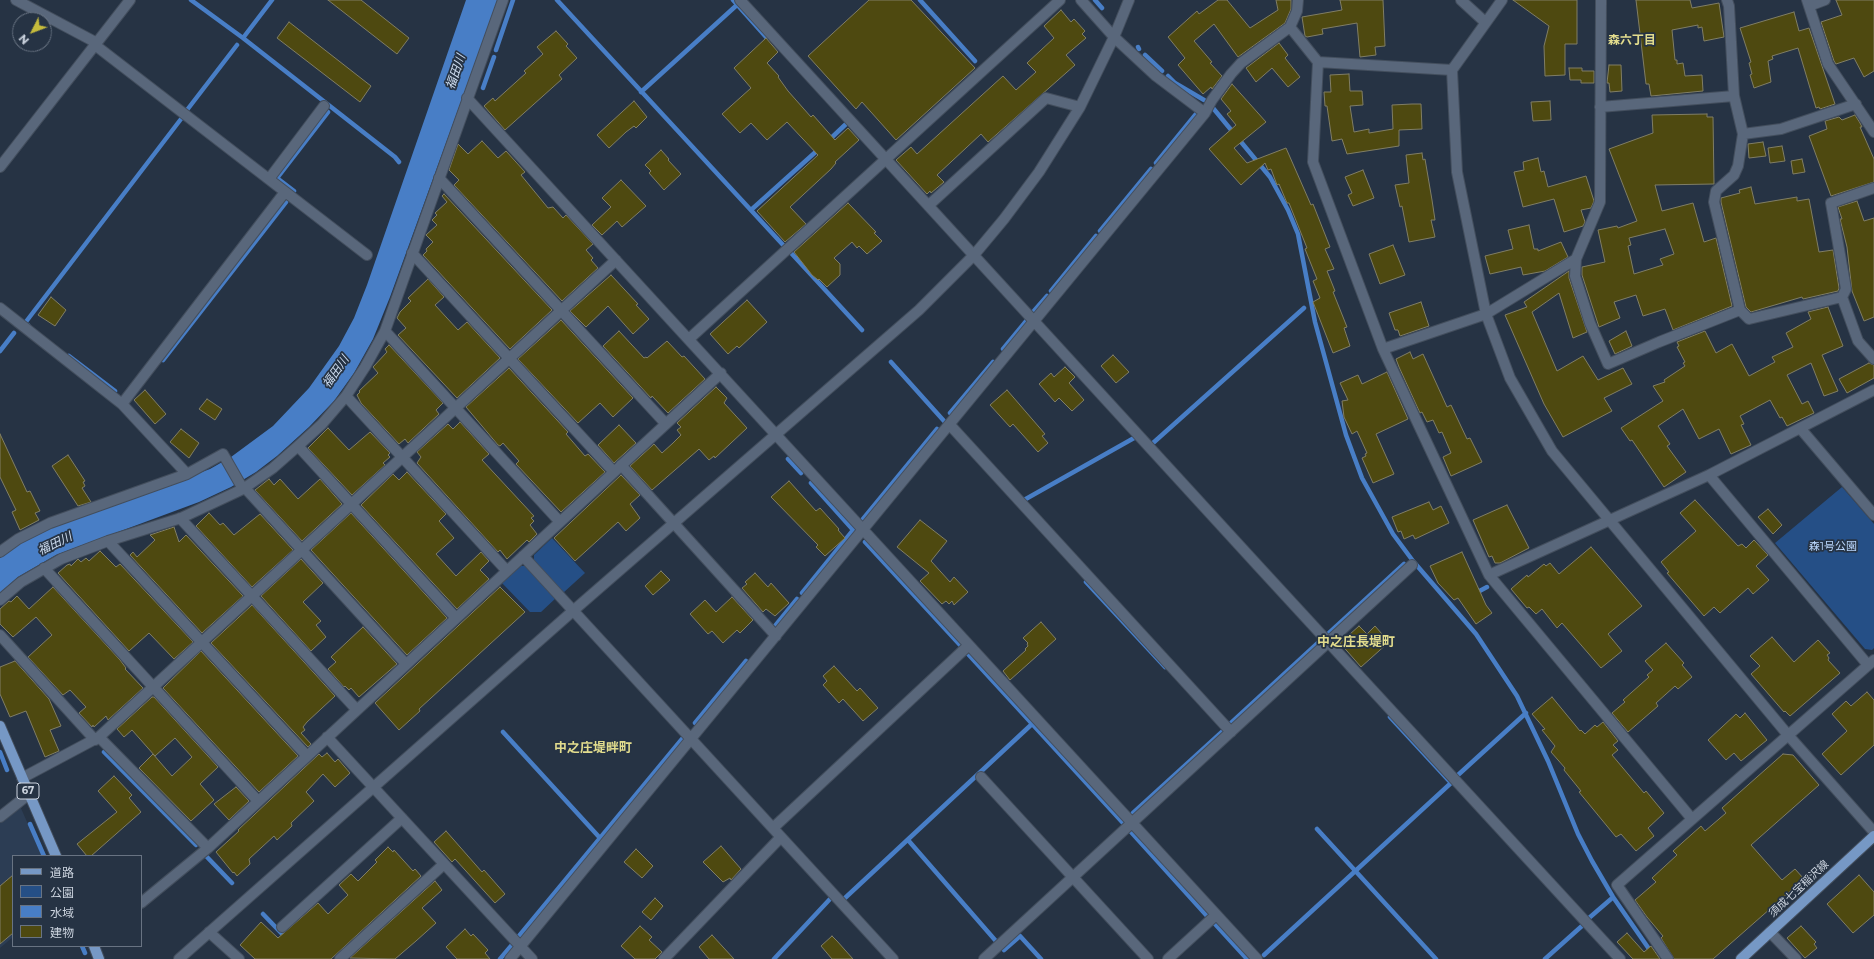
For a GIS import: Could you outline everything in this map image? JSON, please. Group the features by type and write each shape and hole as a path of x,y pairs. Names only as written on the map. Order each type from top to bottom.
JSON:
{"main road":[{"name":"67","path":"0,726 56,855"},
{"name":"須成七宝稲沢線","path":"1741,959 1874,836"},
{"path":"94,947 99,959"}],"street":[{"path":"16,0 96,44 367,255"},
{"path":"0,166 130,0"},
{"path":"0,600 21,582 61,559 108,541 180,518 243,487 273,468 298,446 322,424 346,396 365,367 385,331 503,0"},
{"path":"740,0 1620,959"},
{"path":"689,339 1060,0"},
{"path":"1081,0 1114,37 1156,76 1205,113"},
{"path":"179,959 574,610 919,310 974,254 1004,219 1039,172 1080,107 1114,37 1129,0"},
{"path":"510,959 864,530 1205,113 1212,100 1241,62 1290,27 1297,11 1298,0"},
{"path":"1461,0 1486,22"},
{"path":"1502,0 1452,70 1457,172 1486,314 1510,378 1552,451 1788,735 1874,832"},
{"path":"1601,0 1600,202 1576,260 1576,276 1590,323 1608,364 1740,310"},
{"path":"1727,0 1729,6 1734,96 1743,134 1738,166 1734,175 1716,192 1714,202 1740,310 1749,319 1842,297"},
{"path":"1824,0 1808,3 1828,64 1874,132"},
{"path":"1290,27 1318,62 1313,162 1383,350 1490,574 1692,819"},
{"path":"1318,62 1452,70"},
{"path":"1600,107 1734,96"},
{"path":"467,98 721,373 1257,959"},
{"path":"929,205 1046,98 1080,107"},
{"path":"1743,134 1780,129 1856,104"},
{"path":"268,179 324,106"},
{"path":"439,178 666,424"},
{"path":"1874,188 1831,203 1846,289 1842,297 1858,341 1874,359"},
{"path":"122,404 286,192"},
{"path":"412,253 614,472"},
{"path":"22,778 97,738 616,260"},
{"path":"1383,350 1486,314 1576,260"},
{"path":"0,308 122,404 187,474"},
{"path":"385,331 560,522"},
{"path":"142,902 208,848 721,373"},
{"path":"1490,574 1709,475 1874,390"},
{"path":"346,396 507,571"},
{"path":"950,425 1231,732"},
{"path":"1800,428 1874,515"},
{"path":"298,446 456,618"},
{"path":"0,552 18,539 50,524 187,474 223,454 243,487 406,664"},
{"path":"621,465 776,636"},
{"path":"1668,959 1618,885 1871,663 1709,475"},
{"path":"180,518 357,710"},
{"path":"108,541 307,756"},
{"path":"523,556 893,959"},
{"path":"984,959 1412,565"},
{"path":"44,568 258,802"},
{"path":"0,635 97,738 208,848"},
{"path":"773,828 969,645"},
{"path":"327,737 532,959"},
{"path":"981,777 1148,959"},
{"path":"0,817 29,794"},
{"path":"282,927 402,818"},
{"path":"664,959 781,837"},
{"path":"340,959 444,864"},
{"path":"1168,959 1216,915"},
{"path":"209,932 239,959"},
{"path":"1770,932 1796,959"}],"shaded area":[{"path":"20,806 42,855 12,855 12,938 0,948 0,822"}],"green space":[{"name":"森1号公園","path":"1842,487 1874,524 1874,648 1872,650 1865,649 1775,543"},
{"path":"552,538 585,573 563,593 534,562 534,555"},
{"path":"521,566 526,566 556,598 541,612 530,612 502,583"}],"water":[{"name":"福田川","path":"466,0 498,0 390,297 373,339 354,373 334,401 309,427 277,456 256,472 231,487 199,502 56,555 18,577 0,593 0,558 21,543 52,527 210,469 231,457 273,426 309,388 339,346 354,318 367,285"}],"building":[{"path":"328,0 361,0 409,38 397,54"},
{"path":"869,0 911,0 975,68 896,140 862,102 856,109 808,56"},
{"path":"1218,0 1227,0 1250,28 1278,10 1276,0 1291,0 1291,9 1285,23 1238,57 1214,24 1194,41 1212,62 1210,63 1222,76 1212,89 1211,87 1203,94 1178,65 1185,58 1168,37 1197,11 1199,14"},
{"path":"1340,0 1383,0 1385,46 1375,47 1376,55 1360,57 1357,23 1322,29 1323,34 1307,37 1305,36 1302,17 1342,10"},
{"path":"1513,0 1577,0 1577,44 1565,44 1565,75 1545,76 1544,46 1549,26"},
{"path":"1636,0 1690,0 1692,8 1719,3 1724,37 1704,41 1702,27 1698,28 1698,25 1672,30 1675,60 1677,60 1677,64 1683,63 1685,76 1702,75 1703,91 1651,96 1649,84 1646,84"},
{"path":"1836,0 1874,0 1874,71 1864,77 1854,58 1836,64 1834,61 1821,22 1842,15"},
{"path":"1061,10 1071,22 1074,19 1085,31 1082,34 1086,38 1066,55 1075,65 988,142 981,134 937,175 944,182 931,193 930,191 927,194 896,160 911,147 917,154 1003,76 1016,90 1036,72 1027,63 1054,38 1044,26"},
{"path":"1794,12 1799,31 1809,28 1835,104 1820,109 1819,107 1816,108 1798,48 1772,56 1773,59 1768,61 1771,82 1754,88 1750,75 1752,74 1749,63 1751,62 1740,28"},
{"path":"289,22 371,86 360,102 277,38"},
{"path":"556,31 568,44 566,46 577,58 559,75 562,79 505,130 484,106 493,98 495,101 526,73 524,71 543,54 537,47"},
{"path":"766,38 778,52 767,63 779,76 778,77 788,91 811,117 813,115 835,140 848,128 859,140 835,162 836,163 831,169 790,207 806,224 785,242 757,211 818,155 787,122 767,140 751,123 740,133 722,114 751,88 734,68"},
{"path":"1279,43 1288,55 1285,58 1300,77 1288,87 1272,68 1256,82 1246,68"},
{"path":"1609,65 1621,65 1622,91 1610,92 1609,83 1607,83"},
{"path":"1569,68 1582,68 1582,71 1594,71 1594,83 1581,83 1581,80 1570,80"},
{"path":"1349,74 1350,91 1362,91 1363,105 1350,106 1354,132 1369,129 1369,133 1393,129 1392,105 1412,104 1421,104 1422,129 1399,130 1399,146 1347,154 1342,139 1332,141 1327,106 1325,106 1324,92 1331,92 1330,75"},
{"path":"1232,84 1266,122 1234,148 1247,163 1286,148 1311,205 1313,204 1330,247 1325,249 1334,269 1327,271 1335,291 1333,292 1347,327 1344,328 1350,346 1333,353 1313,302 1320,298 1313,281 1317,279 1305,249 1307,248 1289,203 1287,203 1279,184 1277,185 1271,169 1268,170 1265,163 1241,185 1209,149 1236,125 1227,114 1231,111 1221,99"},
{"path":"634,101 647,117 636,128 634,126 626,132 609,148 597,135"},
{"path":"1550,101 1551,120 1533,121 1531,102"},
{"path":"1707,114 1707,117 1713,117 1714,184 1655,185 1662,211 1693,203 1704,242 1716,238 1732,306 1673,330 1665,309 1643,316 1636,295 1614,302 1620,318 1599,327 1582,275 1582,267 1605,262 1598,230 1617,226 1618,228 1637,221 1609,149 1653,133 1652,115","holes":["1665,229 1674,254 1660,259 1663,265 1634,274 1628,246 1631,245 1629,238"]},
{"path":"1855,115 1862,127 1860,127 1874,159 1874,182 1831,196 1809,136 1827,129 1825,121 1839,117 1842,120"},
{"path":"482,141 498,158 506,151 525,172 521,175 548,208 553,207 563,218 566,215 593,244 586,250 593,258 591,260 598,268 562,301 454,185 459,180 449,170 458,144 468,154"},
{"path":"1763,142 1766,156 1749,158 1748,144"},
{"path":"1782,146 1785,161 1770,163 1768,148"},
{"path":"661,150 681,174 664,190 649,173 651,171 645,165"},
{"path":"1422,153 1423,160 1425,159 1432,200 1435,220 1431,220 1435,237 1409,242 1402,206 1400,207 1395,185 1409,183 1406,155"},
{"path":"1538,158 1541,172 1544,171 1548,187 1586,176 1594,201 1591,208 1581,210 1585,222 1583,226 1564,232 1554,199 1523,207 1514,172 1524,170 1523,162"},
{"path":"1802,159 1805,172 1793,174 1791,161"},
{"path":"1363,170 1374,198 1353,206 1348,195 1352,193 1345,177"},
{"path":"621,180 646,206 622,227 617,221 602,235 592,225 611,207 602,198"},
{"path":"1751,187 1755,204 1797,197 1797,201 1809,199 1819,252 1833,250 1839,288 1838,291 1803,299 1802,297 1751,312 1746,307 1721,198 1740,193 1739,190"},
{"path":"444,194 552,310 510,349 423,255 427,251 426,249 433,242 426,235 437,225 432,220 437,215 435,213 447,202 442,196"},
{"path":"1857,201 1864,221 1874,218 1874,317 1864,321 1852,291 1847,247 1840,219 1842,219 1838,207"},
{"path":"848,203 876,232 874,233 882,241 867,254 859,246 857,248 852,242 834,258 840,264 840,275 827,287 819,279 818,280 812,275 794,252"},
{"path":"1529,225 1534,249 1538,249 1538,251 1561,242 1568,257 1545,271 1523,275 1521,267 1490,274 1485,256 1513,249 1508,230"},
{"path":"1393,245 1405,275 1380,284 1369,254"},
{"path":"1569,271 1569,278 1587,332 1573,338 1559,293 1532,312 1557,371 1583,356 1598,380 1623,368 1632,384 1604,398 1612,411 1563,437 1544,404 1505,315 1527,307 1524,302"},
{"path":"611,275 638,304 636,305 649,319 633,334 608,306 586,327 570,311"},
{"path":"428,279 444,297 435,305 458,330 467,322 500,358 457,398 398,335 406,328 397,318 400,312 411,301 408,298"},
{"path":"51,297 66,310 55,326 38,315"},
{"path":"747,300 767,322 739,348 737,346 728,354 710,334"},
{"path":"1421,302 1429,326 1400,336 1398,330 1395,330 1389,313"},
{"path":"1828,307 1843,346 1822,355 1838,391 1824,396 1811,363 1787,375 1802,404 1808,401 1814,413 1787,426 1782,417 1780,418 1770,400 1740,416 1744,424 1741,425 1751,445 1731,454 1719,429 1699,439 1683,409 1658,426 1670,444 1667,446 1686,472 1664,487 1632,440 1630,441 1621,428 1663,401 1653,386 1665,382 1664,380 1685,366 1683,363 1685,362 1677,347 1679,346 1677,342 1705,331 1716,353 1732,344 1749,376 1775,362 1772,357 1793,347 1786,333 1811,319 1808,312"},
{"path":"561,320 633,398 613,417 600,403 578,423 518,359"},
{"path":"619,331 644,358 647,358 667,341 682,357 684,356 705,379 668,413 652,396 651,398 603,346"},
{"path":"1626,331 1632,346 1615,354 1609,341"},
{"path":"389,345 443,403 436,410 439,414 408,443 405,439 399,444 361,403 357,395 360,392 359,391 378,373 373,367 387,352 385,349"},
{"path":"1410,352 1413,359 1423,354 1447,407 1451,405 1467,439 1470,438 1482,462 1451,476 1443,457 1451,453 1442,432 1439,433 1433,420 1427,422 1422,412 1420,413 1396,359"},
{"path":"1113,355 1129,372 1116,383 1101,366"},
{"path":"1869,363 1874,365 1874,378 1847,393 1839,379"},
{"path":"1065,367 1075,377 1069,383 1084,400 1072,411 1059,398 1055,402 1039,384 1051,373 1054,377"},
{"path":"509,368 568,432 566,434 585,456 588,454 605,472 561,512 516,464 519,461 503,443 500,446 498,445 466,407"},
{"path":"1387,372 1408,419 1376,434 1394,474 1373,483 1362,458 1366,456 1365,454 1367,453 1357,431 1352,434 1344,417 1342,401 1348,400 1340,383 1358,375 1362,384"},
{"path":"716,387 727,398 724,403 747,428 715,458 714,456 709,460 699,449 652,490 630,466 654,444 662,453 673,443 681,435 677,430 681,427 677,423"},
{"path":"145,390 166,414 155,424 134,400"},
{"path":"1007,390 1045,434 1042,436 1048,443 1038,452 1013,424 1010,427 990,405"},
{"path":"207,399 222,409 215,420 199,409"},
{"path":"460,422 489,454 482,460 534,516 531,518 534,521 530,525 537,534 529,542 527,540 507,559 500,550 498,552 417,463 421,457 417,452 448,424 453,429"},
{"path":"619,425 636,443 614,463 598,445"},
{"path":"328,428 349,450 370,432 390,453 388,455 390,457 383,463 385,465 352,495 308,448"},
{"path":"181,429 199,443 189,458 170,442"},
{"path":"0,434 27,492 30,491 40,511 35,513 39,520 20,530 12,512 16,510 0,477"},
{"path":"68,455 85,481 83,482 85,486 82,488 91,502 78,506 52,466"},
{"path":"407,472 446,514 439,521 454,538 436,554 456,576 481,552 489,561 480,570 489,579 457,609 361,505 393,474 399,480"},
{"path":"621,475 640,495 630,504 640,518 626,531 618,522 575,561 554,538"},
{"path":"269,479 274,485 280,479 298,499 320,479 342,504 302,541 255,490"},
{"path":"789,481 816,511 820,508 845,538 825,556 816,547 818,545 771,497"},
{"path":"1695,500 1738,546 1742,544 1746,548 1754,540 1768,555 1756,566 1769,580 1753,594 1748,588 1720,613 1714,607 1704,616 1667,573 1669,572 1661,562 1696,531 1680,513"},
{"path":"1429,502 1433,510 1441,506 1449,523 1415,539 1413,535 1404,539 1401,531 1398,532 1392,517"},
{"path":"1507,505 1529,548 1500,563 1495,563 1492,556 1489,557 1473,520"},
{"path":"1768,509 1782,525 1773,534 1758,517"},
{"path":"209,513 220,525 223,523 234,535 260,514 293,550 252,587 196,526"},
{"path":"351,513 447,618 407,655 311,550"},
{"path":"920,520 947,541 931,561 950,582 954,577 968,592 954,605 952,601 949,604 946,601 942,604 920,581 929,573 897,547"},
{"path":"174,527 179,542 186,535 243,596 202,633 130,555 133,552 137,557 155,540 150,535"},
{"path":"1591,547 1642,606 1608,634 1622,651 1601,668 1562,623 1557,628 1542,609 1536,614 1529,607 1527,608 1511,589 1527,575 1528,577 1544,564 1546,566 1550,563 1559,574"},
{"path":"100,551 116,567 120,564 193,642 174,659 149,633 129,651 58,573 67,565 70,564 71,566 78,559 81,562 86,558 89,561"},
{"path":"1462,552 1486,605 1492,613 1476,624 1458,598 1454,600 1438,583 1430,566"},
{"path":"301,559 323,583 303,602 321,621 316,625 326,637 311,651 261,596"},
{"path":"661,571 670,580 653,595 645,586"},
{"path":"755,573 768,587 771,583 789,603 775,616 766,609 763,612 742,588 747,584 745,582"},
{"path":"53,587 120,660 126,668 125,669 143,688 108,720 106,716 94,727 93,725 92,727 79,713 86,707 70,690 63,695 28,657 52,635 36,617 13,637 0,624 0,609 9,601 11,602 17,596 29,609"},
{"path":"500,587 525,612 419,709 420,711 399,730 375,703"},
{"path":"732,597 753,620 740,633 737,630 723,643 712,631 708,634 690,614 705,600 716,612"},
{"path":"252,605 335,696 303,727 305,730 301,733 311,744 308,747 211,643"},
{"path":"1041,622 1056,639 1010,680 1003,671 1026,650 1025,649 1028,646 1028,643 1023,638"},
{"path":"1359,626 1367,634 1375,626 1389,642 1361,667 1340,643"},
{"path":"363,627 397,664 359,697 351,688 349,690 345,686 344,687 328,669 336,662 331,657"},
{"path":"1772,637 1794,662 1818,640 1830,653 1827,655 1829,658 1828,660 1840,673 1790,716 1785,711 1784,712 1751,674 1760,666 1750,656"},
{"path":"1666,643 1684,663 1682,665 1692,677 1678,689 1675,686 1656,703 1658,706 1628,732 1612,713 1625,702 1623,700 1649,677 1647,675 1653,670 1645,661"},
{"path":"201,651 298,756 259,792 163,688"},
{"path":"15,661 49,699 61,726 50,730 59,751 45,757 26,711 10,717 0,694 0,667"},
{"path":"834,666 857,691 860,688 878,708 863,721 843,699 839,703 823,685 827,681 823,676"},
{"path":"1867,692 1874,700 1874,745 1841,775 1822,754 1847,731 1832,714 1846,701 1851,706"},
{"path":"152,697 154,697 218,767 200,784 214,800 191,821 139,768 153,754 172,776 192,757 175,738 155,756 132,730 124,737 117,729"},
{"path":"1552,697 1580,731 1581,730 1585,734 1595,725 1597,727 1603,722 1618,741 1613,745 1618,750 1612,755 1644,793 1646,791 1664,813 1648,828 1654,836 1636,851 1621,834 1616,837 1579,792 1581,791 1564,770 1565,768 1551,752 1555,746 1542,730 1545,729 1532,714"},
{"path":"1745,713 1767,740 1741,761 1734,753 1726,760 1708,740 1736,714 1740,718"},
{"path":"327,753 335,762 338,759 350,773 335,787 323,774 306,792 314,801 291,823 292,826 277,840 274,836 249,859 250,864 237,876 234,872 233,873 216,852 319,754 322,757"},
{"path":"1783,754 1793,755 1819,785 1751,845 1782,880 1795,869 1804,879 1713,959 1674,959 1661,938 1663,936 1635,900 1656,882 1652,878 1677,855 1673,851 1701,826 1705,831 1726,813 1722,808"},
{"path":"114,776 132,795 129,798 141,812 92,855 86,855 77,844 117,812 98,791"},
{"path":"236,787 249,801 229,820 214,804"},
{"path":"446,831 482,872 484,870 505,894 495,903 455,859 452,862 434,842"},
{"path":"721,846 741,869 731,880 730,878 723,882 703,862"},
{"path":"388,847 393,852 394,850 413,871 415,869 421,876 331,959 255,959 240,945 261,922 278,938 318,903 328,914 348,895 339,885 351,874 358,881 377,862 375,860"},
{"path":"636,849 653,866 642,878 624,862"},
{"path":"1859,875 1874,892 1874,915 1853,933 1827,904"},
{"path":"12,876 12,934 0,944 0,886"},
{"path":"435,881 442,890 422,908 436,923 395,959 350,958"},
{"path":"655,898 663,906 651,920 642,912"},
{"path":"640,926 652,937 649,940 662,952 655,959 635,959 621,946"},
{"path":"1801,926 1816,942 1814,944 1817,948 1805,958 1787,938"},
{"path":"465,929 471,936 473,934 488,950 485,953 490,959 457,959 446,947"},
{"path":"1627,933 1644,952 1651,946 1660,959 1633,959 1617,942"},
{"path":"712,935 734,959 709,959 699,947"},
{"path":"832,936 853,959 832,959 821,946"}],"waterway":[{"path":"191,0 243,38 395,157 399,162"},
{"path":"243,38 272,0"},
{"path":"496,50 513,0"},
{"path":"557,0 784,246"},
{"path":"733,0 766,37"},
{"path":"920,0 975,61"},
{"path":"1095,0 1102,8"},
{"path":"641,92 738,4"},
{"path":"187,110 237,45"},
{"path":"1145,55 1162,71"},
{"path":"483,88 494,57"},
{"path":"1168,76 1175,83 1204,100"},
{"path":"1213,108 1270,177 1288,210 1298,234 1315,322 1346,435 1362,478 1393,534 1413,561 1476,634 1517,696 1548,761 1578,834 1592,861 1613,897 1656,959"},
{"path":"294,191 277,178 328,112"},
{"path":"1156,163 1196,114"},
{"path":"28,325 25,323 181,119"},
{"path":"828,141 846,124"},
{"path":"751,210 820,148"},
{"path":"1100,231 1151,169"},
{"path":"163,360 286,202"},
{"path":"1051,291 1096,236"},
{"path":"792,254 862,330"},
{"path":"1033,312 1047,296"},
{"path":"1153,443 1304,308"},
{"path":"1003,349 1027,320"},
{"path":"0,351 14,333"},
{"path":"69,356 115,391"},
{"path":"891,362 944,421"},
{"path":"950,413 993,362"},
{"path":"863,519 937,429"},
{"path":"1024,500 1134,438"},
{"path":"788,459 801,473"},
{"path":"811,483 854,531"},
{"path":"802,593 854,529"},
{"path":"865,542 960,645"},
{"path":"1329,633 1404,564"},
{"path":"1086,582 1165,667"},
{"path":"1474,594 1487,587"},
{"path":"775,626 797,599"},
{"path":"1231,723 1320,641"},
{"path":"968,654 1123,823"},
{"path":"695,723 746,661"},
{"path":"1458,775 1526,713"},
{"path":"1390,717 1451,783"},
{"path":"845,898 1032,724"},
{"path":"1133,813 1224,730"},
{"path":"503,732 600,838"},
{"path":"519,936 682,739"},
{"path":"0,752 7,770"},
{"path":"104,752 196,845"},
{"path":"1264,955 1451,783"},
{"path":"30,824 44,855"},
{"path":"1317,829 1436,959"},
{"path":"1131,832 1207,916"},
{"path":"908,840 995,940"},
{"path":"207,857 232,883"},
{"path":"774,959 830,899"},
{"path":"1589,918 1611,899"},
{"path":"263,914 286,938"},
{"path":"1215,924 1247,959"},
{"path":"1545,959 1583,925"},
{"path":"1004,950 1020,936 1041,959"},
{"path":"500,959 511,946"},
{"path":"82,947 85,953"}],"district":[{"name":"森六丁目","path":"1632,40"},
{"name":"中之庄長堤町","path":"1356,642"},
{"name":"中之庄堤畔町","path":"593,748"}]}
